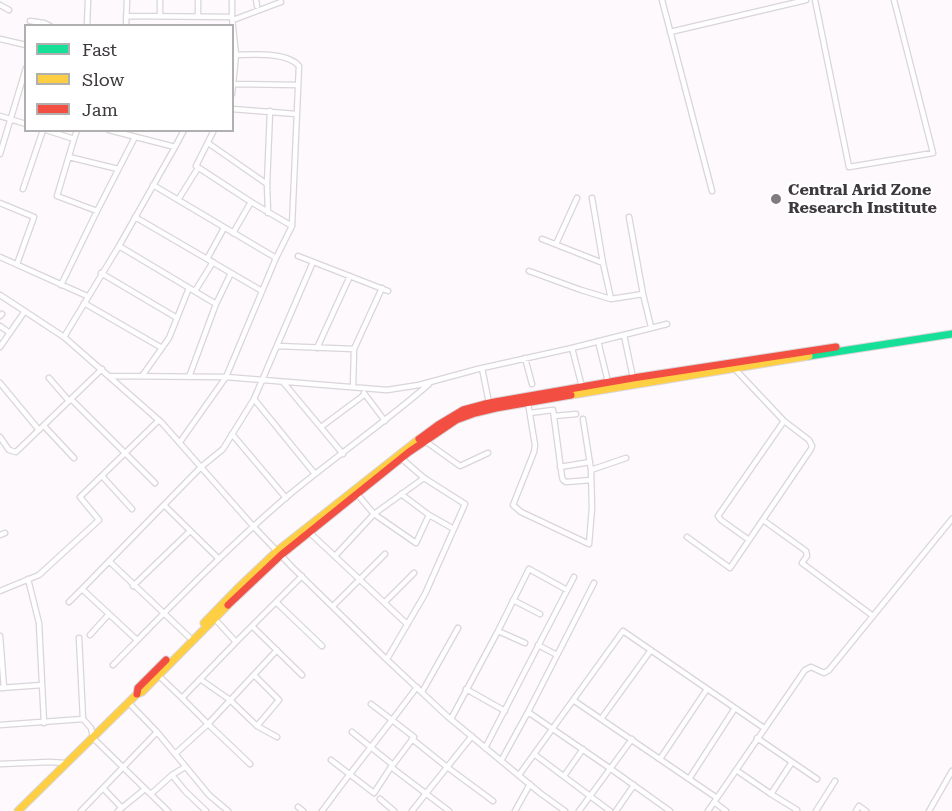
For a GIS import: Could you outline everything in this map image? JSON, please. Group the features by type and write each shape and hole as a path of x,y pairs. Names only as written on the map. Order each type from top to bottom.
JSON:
{"main road":[{"path":"132,698 142,692 279,553 425,441 467,416 608,386 952,332"},
{"path":"18,811 93,738 132,698 138,688 239,587 405,449 463,410 489,403 582,387 608,386 633,378 788,353 952,332"}],"street":[{"path":"80,0 88,1 87,24"},
{"path":"126,24 127,0"},
{"path":"160,0 160,15"},
{"path":"198,0 198,15"},
{"path":"232,0 232,24"},
{"path":"662,0 712,191"},
{"path":"670,32 806,0"},
{"path":"815,0 849,167 933,153 894,0"},
{"path":"126,16 198,15 232,18 281,2"},
{"path":"0,5 9,10"},
{"path":"30,21 46,24"},
{"path":"0,39 24,45"},
{"path":"180,442 226,377 276,258 292,226 298,85 298,66 293,61 274,55 234,55 234,84 298,85"},
{"path":"0,154 24,74"},
{"path":"234,109 296,114"},
{"path":"268,213 270,111"},
{"path":"0,116 24,123"},
{"path":"23,189 44,132"},
{"path":"51,132 74,139"},
{"path":"76,132 57,196 97,211"},
{"path":"116,132 175,147"},
{"path":"64,337 119,246 182,132"},
{"path":"178,200 198,168 196,166 213,132"},
{"path":"61,285 135,137"},
{"path":"208,143 267,184"},
{"path":"69,157 118,169"},
{"path":"198,168 292,226"},
{"path":"153,185 276,258"},
{"path":"556,244 577,198"},
{"path":"592,198 611,299"},
{"path":"233,232 251,202"},
{"path":"0,203 34,218 17,264"},
{"path":"135,216 262,291"},
{"path":"629,217 651,327"},
{"path":"207,259 224,228"},
{"path":"542,239 603,262"},
{"path":"119,246 216,304"},
{"path":"298,256 388,291"},
{"path":"0,257 87,296"},
{"path":"195,291 213,262"},
{"path":"69,602 201,467 223,449 254,399 313,262"},
{"path":"529,271 611,299 643,294"},
{"path":"101,273 177,318"},
{"path":"189,377 216,304 231,273"},
{"path":"317,348 350,276"},
{"path":"141,376 169,338 189,288"},
{"path":"353,387 354,350 382,288"},
{"path":"0,295 64,337 159,420 253,526 387,659 451,719 565,811"},
{"path":"84,303 162,348"},
{"path":"0,347 25,311"},
{"path":"109,376 226,377 387,390 431,383 482,368 667,324"},
{"path":"0,327 10,333"},
{"path":"624,335 633,378"},
{"path":"598,341 608,386"},
{"path":"277,346 354,350"},
{"path":"572,348 582,387"},
{"path":"525,358 532,384"},
{"path":"482,368 489,403"},
{"path":"687,537 730,568 812,449 809,441 784,422 734,368"},
{"path":"0,437 9,450 16,452 102,369"},
{"path":"49,378 155,483"},
{"path":"283,381 342,454"},
{"path":"0,383 41,428 74,458"},
{"path":"112,665 253,526 431,383"},
{"path":"362,388 364,395 385,421"},
{"path":"321,427 364,395"},
{"path":"254,399 315,474"},
{"path":"528,403 535,445 534,452 513,505 521,512 589,544 592,508 591,470 583,419"},
{"path":"530,413 553,410 562,479 565,481 591,480"},
{"path":"554,416 576,414"},
{"path":"0,591 39,575 99,520 80,497 159,420"},
{"path":"749,540 718,516 784,422"},
{"path":"232,434 286,498"},
{"path":"425,441 460,466 488,453"},
{"path":"591,470 626,458"},
{"path":"387,659 425,594 465,504 424,478 401,459"},
{"path":"560,467 590,462"},
{"path":"102,476 132,509"},
{"path":"335,556 374,514 424,478"},
{"path":"357,494 374,514 417,543 429,515"},
{"path":"401,494 429,515 454,529"},
{"path":"164,505 218,558"},
{"path":"708,811 805,670 811,667 822,673 826,672 952,519"},
{"path":"763,520 806,551 807,556 802,563 873,616"},
{"path":"134,586 190,531"},
{"path":"309,531 408,624"},
{"path":"333,606 386,554"},
{"path":"109,561 189,638"},
{"path":"451,719 529,569 567,590"},
{"path":"385,602 414,573"},
{"path":"182,698 302,576"},
{"path":"485,748 574,577"},
{"path":"28,579 39,624 44,723"},
{"path":"501,761 594,583"},
{"path":"82,589 137,640"},
{"path":"513,600 540,614"},
{"path":"276,602 322,646"},
{"path":"90,635 109,614"},
{"path":"214,619 236,642"},
{"path":"252,626 302,675"},
{"path":"422,692 458,628"},
{"path":"498,631 525,643"},
{"path":"519,775 623,631 764,728"},
{"path":"0,636 2,688 42,685"},
{"path":"79,638 83,719 91,728 93,738 168,811"},
{"path":"538,645 557,655"},
{"path":"175,754 208,724 277,650"},
{"path":"601,719 651,650"},
{"path":"158,675 250,764"},
{"path":"254,675 279,700 257,726"},
{"path":"200,680 230,700 257,726 277,737"},
{"path":"322,811 417,687"},
{"path":"466,689 505,711"},
{"path":"660,759 707,689"},
{"path":"132,698 185,767 209,795 228,811"},
{"path":"573,700 689,779 726,811"},
{"path":"331,760 374,792 414,737 371,704"},
{"path":"689,779 735,708"},
{"path":"528,712 670,811"},
{"path":"0,725 83,719"},
{"path":"81,811 157,732"},
{"path":"352,732 449,811"},
{"path":"412,811 471,736"},
{"path":"757,738 817,779"},
{"path":"412,739 493,801"},
{"path":"579,811 632,740"},
{"path":"564,776 583,750"},
{"path":"534,754 610,811"},
{"path":"771,794 792,762"},
{"path":"0,764 65,763"},
{"path":"151,794 172,775 185,767"},
{"path":"736,770 797,810"},
{"path":"929,811 952,771"},
{"path":"172,775 206,811"},
{"path":"816,811 834,781"},
{"path":"515,811 530,784"},
{"path":"945,784 952,789"},
{"path":"616,811 634,785"},
{"path":"103,788 120,810 145,789"},
{"path":"380,799 394,811"},
{"path":"856,811 859,806 866,811"},
{"path":"298,807 303,811"}],"traffic: fast":[{"path":"809,356 952,334"}],"traffic: slow":[{"path":"571,395 809,356"},
{"path":"204,623 277,551 419,439"},
{"path":"18,811 137,694 142,692 228,605"}],"traffic: jam":[{"path":"419,439 463,410 489,403 836,347"},
{"path":"228,605 281,555 409,452 456,420 496,408 571,395"},
{"path":"137,694 138,688 166,660"}],"place":[{"name":"Central Arid Zone Research Institute","path":"776,199"}]}
